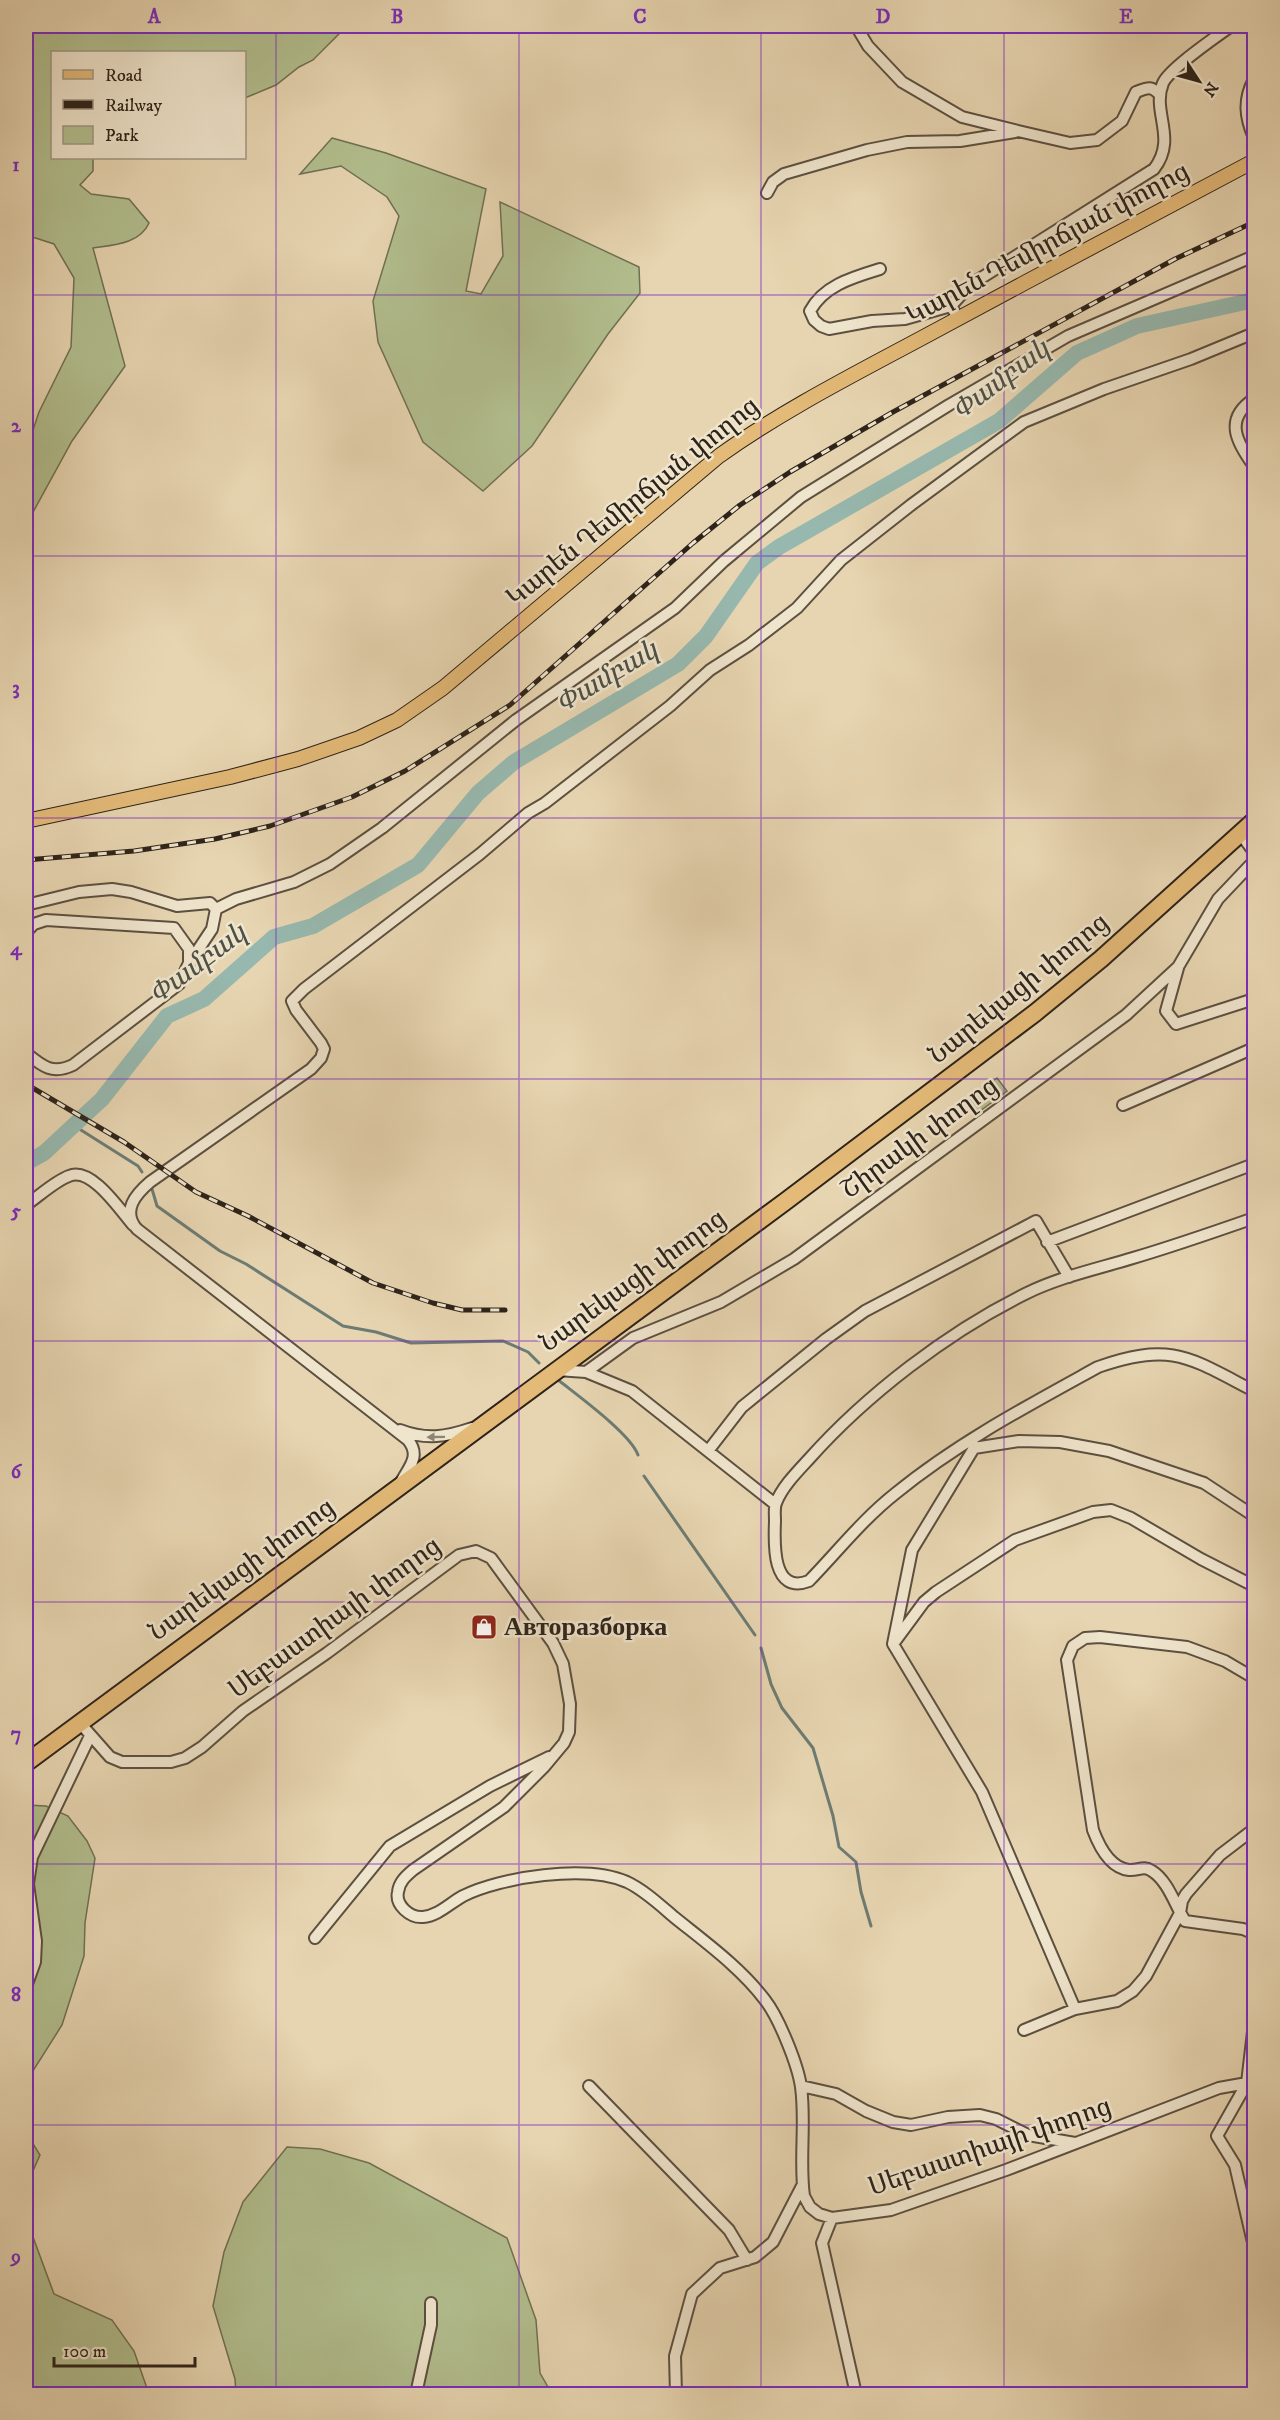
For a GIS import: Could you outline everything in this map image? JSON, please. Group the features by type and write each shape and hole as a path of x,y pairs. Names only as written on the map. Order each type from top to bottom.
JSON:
{"highway":[{"name":"Նարեկացի փողոց","path":"26,1763 85,1730 398,1487 1035,1014 1101,959 1254,821"}],"main road":[{"name":"Կարեն Դեմիրճյան փողոց","path":"26,821 230,777 298,759 359,738 397,720 443,688 719,456 779,415 1254,161"}],"street":[{"path":"856,26 868,46 902,82 962,117 1070,143 1097,140 1122,121 1136,92 1149,87 1154,88 1160,95"},
{"path":"880,269 849,278 827,291 810,311 814,320 820,326 829,329 872,321 905,320 951,306 970,285 991,270 1154,168 1162,158 1166,136 1160,95 1164,81 1173,70 1231,26"},
{"path":"1254,79 1246,100 1247,121 1254,138"},
{"path":"767,193 773,183 784,174 867,150 907,142 960,141 1018,131"},
{"path":"216,909 236,899 294,882 330,864 382,828 516,720 675,608 724,561 801,497 949,405 1068,336 1254,256"},
{"path":"951,306 958,318"},
{"path":"133,1225 130,1209 135,1194 157,1176 311,1069 321,1058 324,1049 321,1043 296,1011 292,1001 304,989 480,854 528,813 670,706 710,670 797,608 841,560 1024,422 1104,389 1191,359 1254,333"},
{"path":"1254,399 1239,413 1236,435 1239,446 1254,466"},
{"path":"1240,834 1254,852"},
{"name":"Շիրակի փողոց","path":"586,1372 633,1338 721,1302 794,1259 1126,1015 1178,968 1218,899 1254,861"},
{"path":"26,905 79,892 112,889 131,892 177,906 210,903 216,909"},
{"path":"26,1053 39,1064 55,1070 63,1070 73,1065 179,984 189,963 212,929 216,909"},
{"path":"26,932 34,924 46,920 174,928 189,949 189,963"},
{"path":"1178,968 1166,1011 1176,1024 1254,999"},
{"path":"1123,1105 1254,1048"},
{"path":"1047,1242 1254,1164"},
{"path":"26,1205 69,1176 78,1174 96,1182 133,1225 408,1440 415,1453 398,1487"},
{"path":"1254,1218 1069,1277 1026,1294 978,1321 927,1355 870,1399 835,1430 799,1470 776,1504 776,1563 780,1574 790,1583 799,1585 809,1581 860,1525 895,1493 949,1453 973,1444 1098,1367 1132,1356 1150,1353 1174,1354 1195,1360 1254,1391"},
{"path":"708,1450 742,1407 826,1339 865,1311 1036,1221 1069,1277"},
{"path":"555,1370 586,1372 632,1391 776,1504"},
{"path":"392,1427 429,1437 447,1437 480,1426"},
{"path":"973,1444 1019,1441 1060,1442 1109,1451 1203,1483 1254,1516"},
{"path":"973,1444 912,1550 893,1644 982,1792 1075,2009"},
{"path":"893,1644 924,1602 936,1592 1016,1540 1093,1512 1111,1510 1131,1518 1201,1559 1254,1586"},
{"name":"Սեբաստիայի փողոց","path":"85,1730 110,1757 122,1762 171,1762 185,1758 202,1747 243,1711 327,1653 444,1565 459,1555 476,1551 491,1558 553,1643 563,1665 570,1704 569,1732 555,1754 504,1807 413,1870 403,1879 397,1897 405,1911 419,1917 427,1917 464,1896 486,1887 538,1875 607,1877 627,1882 648,1896 742,1975 766,2000 781,2026 801,2086 804,2196 810,2207 819,2214 832,2218 891,2210 1078,2143 1219,2088 1250,2084"},
{"path":"1254,1678 1225,1661 1187,1647 1100,1637 1085,1638 1073,1646 1067,1660 1093,1830 1100,1847 1119,1866 1130,1870 1142,1867 1151,1870 1174,1900 1185,1921 1244,1929 1254,1934"},
{"path":"26,1988 35,1962 36,1941 28,1884 32,1857 85,1730"},
{"path":"315,1938 390,1846 490,1786 555,1754"},
{"path":"1024,2030 1075,2009 1118,2001 1133,1991 1146,1976 1180,1913 1186,1894 1220,1855 1254,1829"},
{"path":"1254,2023 1250,2084 1217,2136 1235,2165 1254,2247"},
{"path":"589,2086 729,2230 747,2260"},
{"path":"801,2086 836,2094 866,2111 893,2122 911,2125 948,2117 980,2115 996,2119 1028,2135 1078,2143"},
{"path":"676,2394 675,2356 692,2294 720,2268 755,2257 773,2242 803,2186"},
{"path":"832,2218 822,2243 856,2394"},
{"path":"416,2394 431,2325 431,2303"}],"green space":[{"path":"26,26 356,26 340,33 313,60 299,67 276,85 246,98 246,51 51,51 51,159 93,159 93,171 80,185 91,194 129,199 149,223 145,230 133,239 93,248 125,366 72,441 26,525 26,451 39,412 71,347 74,278 54,244 26,235"},
{"path":"332,138 386,153 486,189 466,291 481,294 503,256 500,202 639,267 640,293 608,334 532,446 483,491 423,442 378,342 373,301 399,216 387,197 341,166 300,174"},
{"path":"997,1078 1007,1091 976,1114 966,1100"},
{"path":"26,1805 46,1806 68,1816 87,1841 95,1858 85,1923 84,1956 62,2025 26,2082"},
{"path":"26,2122 27,2134 40,2155 32,2173 26,2177"},
{"path":"287,2147 320,2149 369,2163 507,2238 536,2320 540,2373 552,2394 236,2394 235,2379 213,2306 224,2252 243,2202"},
{"path":"26,2218 54,2294 112,2320 134,2351 149,2394 26,2394"}],"waterway":[{"name":"Փամբակ","path":"26,1163 44,1153 102,1099 167,1016 204,999 274,937 313,926 418,865 478,793 514,762 678,664 706,636 757,563 779,547 999,421 1077,353 1137,326 1254,300"},
{"path":"73,1125 138,1166 142,1172"},
{"path":"152,1189 157,1206 220,1251 246,1264 343,1326 376,1332 411,1343 503,1341 528,1352 539,1363"},
{"path":"557,1379 615,1426 638,1455"},
{"path":"644,1476 755,1635"},
{"path":"761,1648 771,1684 782,1708 813,1748 833,1816 839,1847 856,1862 861,1892 871,1926"}],"railway":[{"path":"26,860 134,851 215,839 270,826 352,797 405,771 510,705 693,543 740,505 790,472 893,412 1175,259 1254,222"},
{"path":"26,1084 124,1142 196,1192 248,1216 373,1283 462,1310 505,1310"}],"place":[{"name":"Авторазборка","path":"484,1627"}]}
